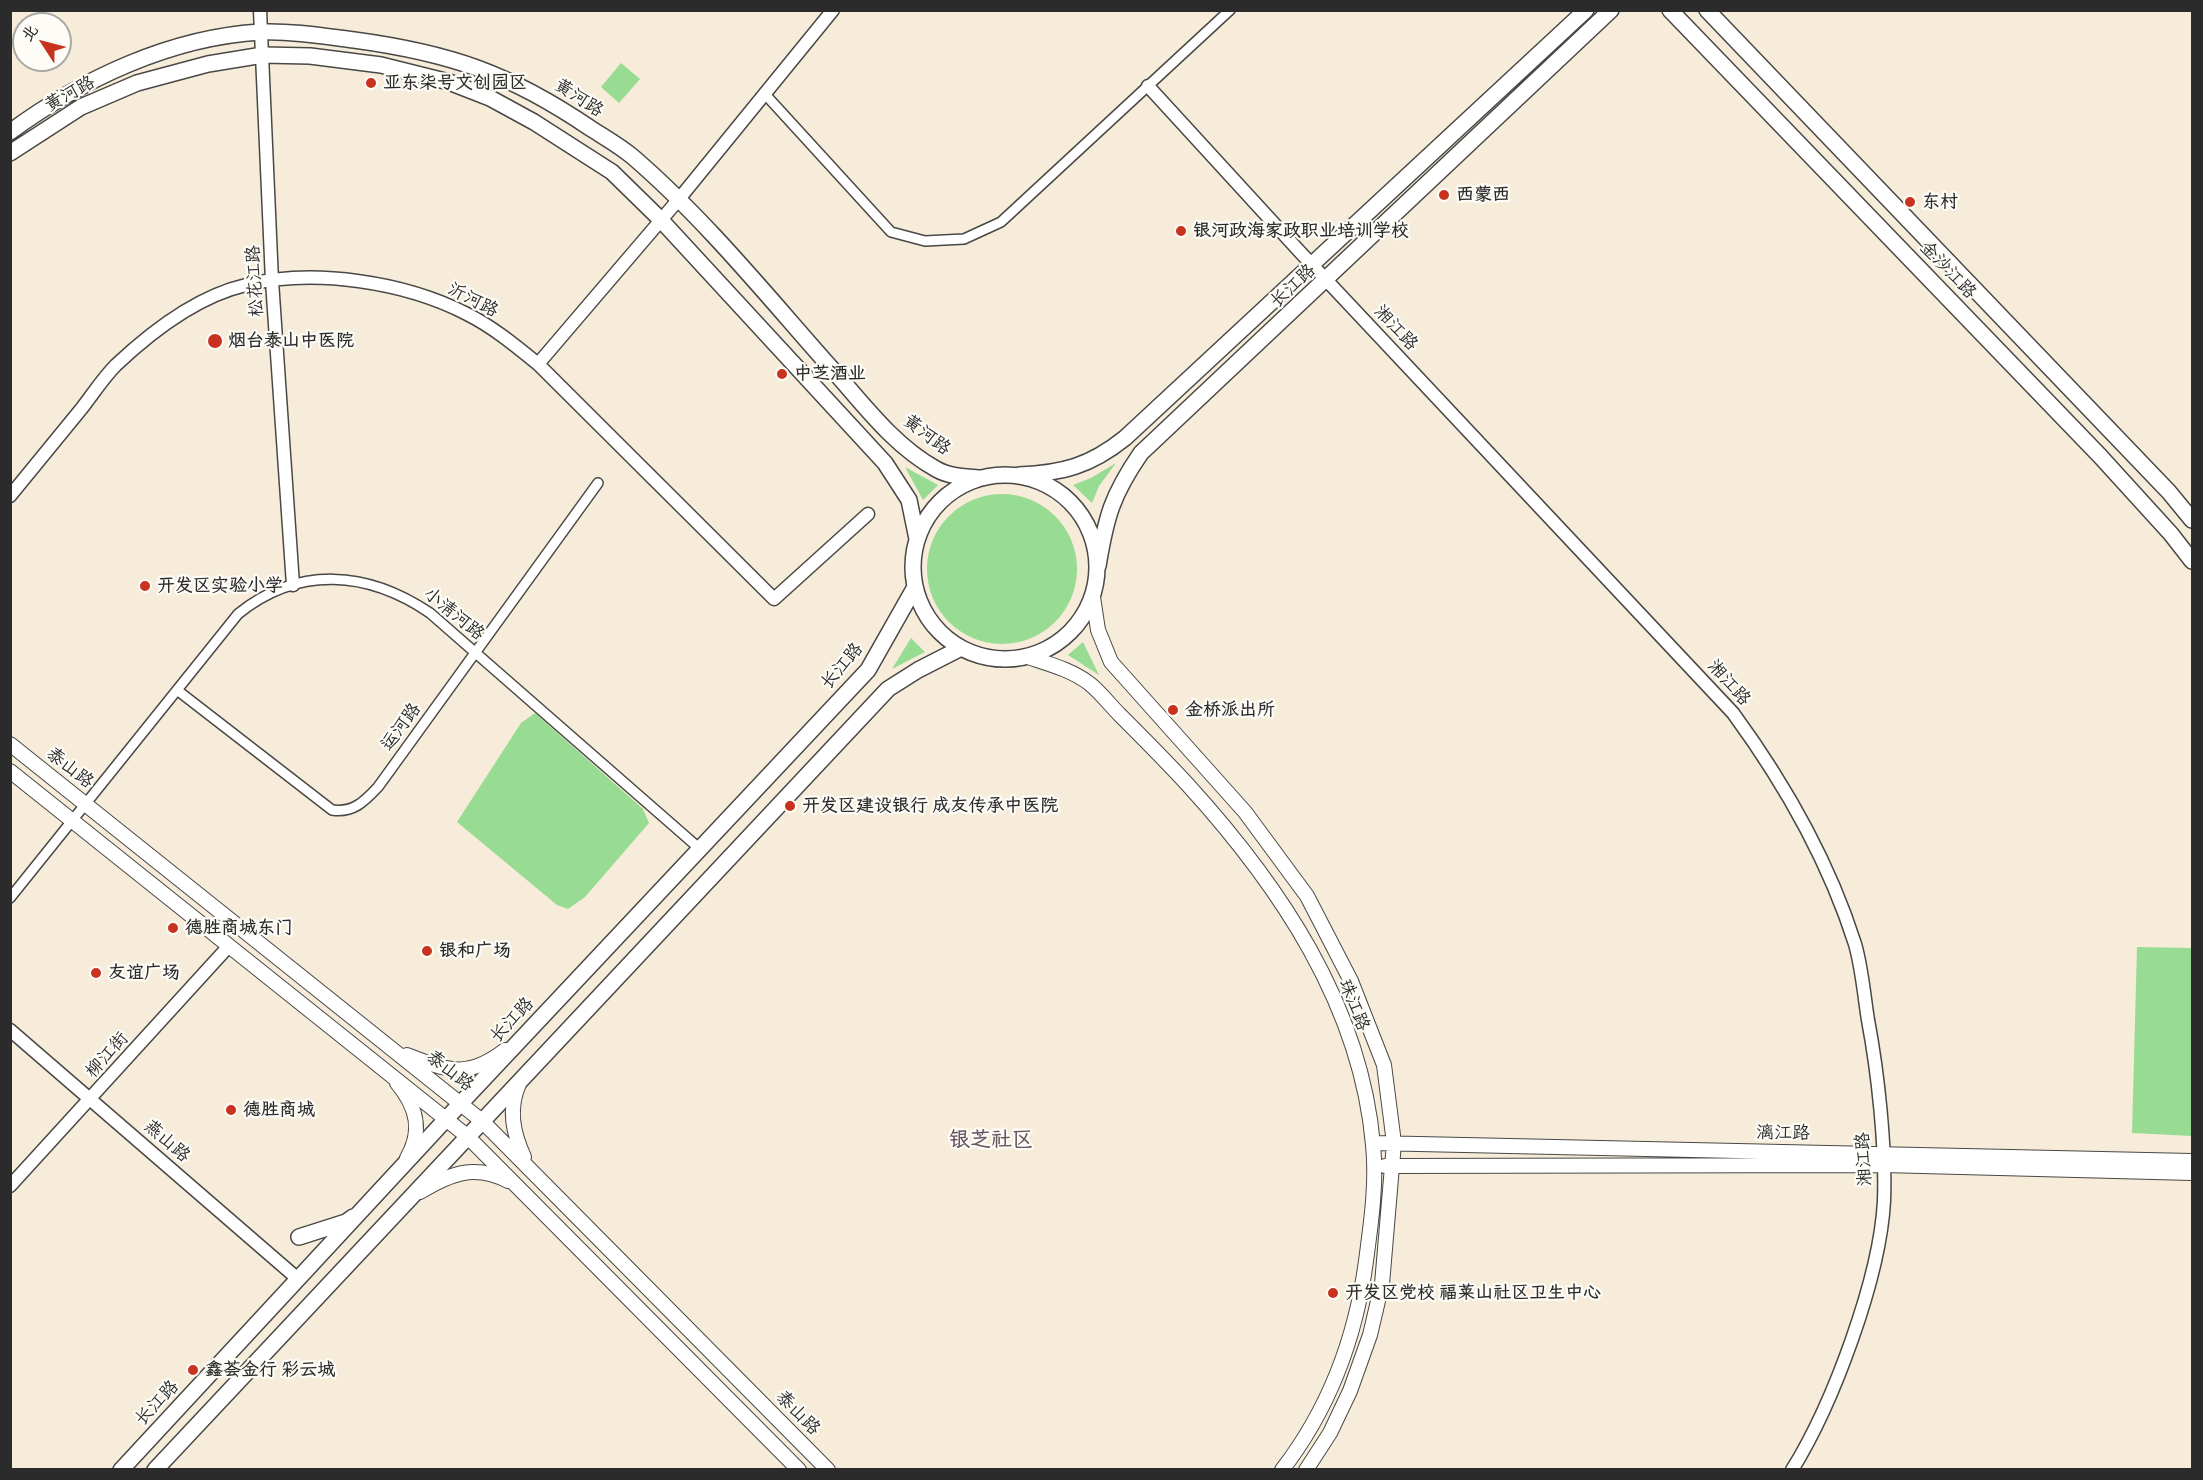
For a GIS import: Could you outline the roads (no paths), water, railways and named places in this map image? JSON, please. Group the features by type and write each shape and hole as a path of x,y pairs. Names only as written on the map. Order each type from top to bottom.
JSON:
{"main road":[{"name":"长江路","path":"1019,475 1052,474 1088,464 1107,453 1586,10"},
{"name":"长江路","path":"1098,566 1108,510 1118,488 1141,453 1611,10"},
{"name":"金沙江路","path":"1670,10 2100,456 2193,561"},
{"name":"金沙江路","path":"1707,10 2193,520"},
{"name":"黄河路","path":"10,132 86,84 136,60 204,41 261,32 318,35 454,58 499,75 549,100 631,155 679,199 887,430 937,470 958,477 981,478"},
{"name":"黄河路","path":"10,153 81,107 137,83 208,64 263,55 310,56 381,65 449,82 490,98 534,122 612,172 660,219 885,463 909,500 917,540"},
{"path":"1019,475 1038,480 1069,500 1088,525 1095,544 1098,566 1093,597 1084,615 1063,639 1028,657 991,658 961,648 927,617 915,587 914,555 917,540 925,522 940,502 956,489 981,478 1019,475"},
{"name":"长江路","path":"122,1470 403,1165 868,670 915,587"},
{"path":"1093,597 1098,630 1110,662 1245,813 1307,896 1351,981 1384,1065 1394,1143 1382,1284 1370,1335 1350,1391 1330,1433 1306,1470"},
{"path":"154,1470 888,689 918,670 961,648"},
{"name":"珠江路","path":"1028,657 1063,669 1089,684 1182,779 1261,871 1286,907 1329,987 1359,1065 1373,1143 1374,1166 1371,1220 1362,1291 1350,1337 1319,1413 1282,1470"},
{"name":"泰山路","path":"10,744 482,1121 828,1470"},
{"path":"10,771 447,1118 799,1470"},
{"path":"394,1050 459,1072 484,1064 526,1034"},
{"path":"382,1066 402,1090 417,1119 416,1138 403,1165"},
{"path":"527,1072 513,1100 513,1119 515,1137 531,1170"},
{"name":"漓江路","path":"1373,1143 1882,1159 2193,1173"},
{"name":"漓江路","path":"1374,1166 1882,1159 2193,1161"},
{"path":"408,1199 449,1175 468,1170 486,1172 516,1186"},
{"path":"299,1237 346,1222 360,1212"}],"street":[{"name":"松花江路","path":"260,10 272,280 293,585"},
{"path":"538,364 679,199 833,10"},
{"path":"764,93 891,232 925,241 964,239 1002,222 1230,10"},
{"name":"湘江路","path":"1148,86 1312,265 1733,713 1773,767 1813,839 1855,946 1874,1054 1884,1202 1863,1304 1827,1400 1792,1470"},
{"name":"沂河路","path":"10,496 115,366 162,327 208,300 245,285 318,276 367,283 426,297 468,314 512,342 538,364 774,599 868,514"},
{"name":"运河路","path":"177,690 332,810 344,812 361,805 378,787 598,483"},
{"name":"小清河路","path":"10,898 238,614 259,597 319,579 343,579 374,584 394,592 430,613 700,849"},
{"name":"柳江街","path":"10,1186 92,1099 228,946"},
{"name":"燕山路","path":"10,1030 298,1279"}],"place":[{"name":"亚东柒号文创园区","path":"371,83"},
{"name":"西蒙西","path":"1444,195"},
{"name":"东村","path":"1910,202"},
{"name":"银河政海家政职业培训学校","path":"1181,231"},
{"name":"烟台泰山中医院","path":"215,341"},
{"name":"中芝酒业","path":"782,374"},
{"name":"开发区实验小学","path":"145,586"},
{"name":"金桥派出所","path":"1173,710"},
{"name":"开发区建设银行 成友传承中医院","path":"790,806"},
{"name":"德胜商城东门","path":"173,928"},
{"name":"银和广场","path":"427,951"},
{"name":"友谊广场","path":"96,973"},
{"name":"德胜商城","path":"231,1110"},
{"name":"开发区党校 福莱山社区卫生中心","path":"1333,1293"},
{"name":"鑫荟金行 彩云城","path":"193,1370"}],"district":[{"name":"银芝社区","path":"991,1140"}]}
